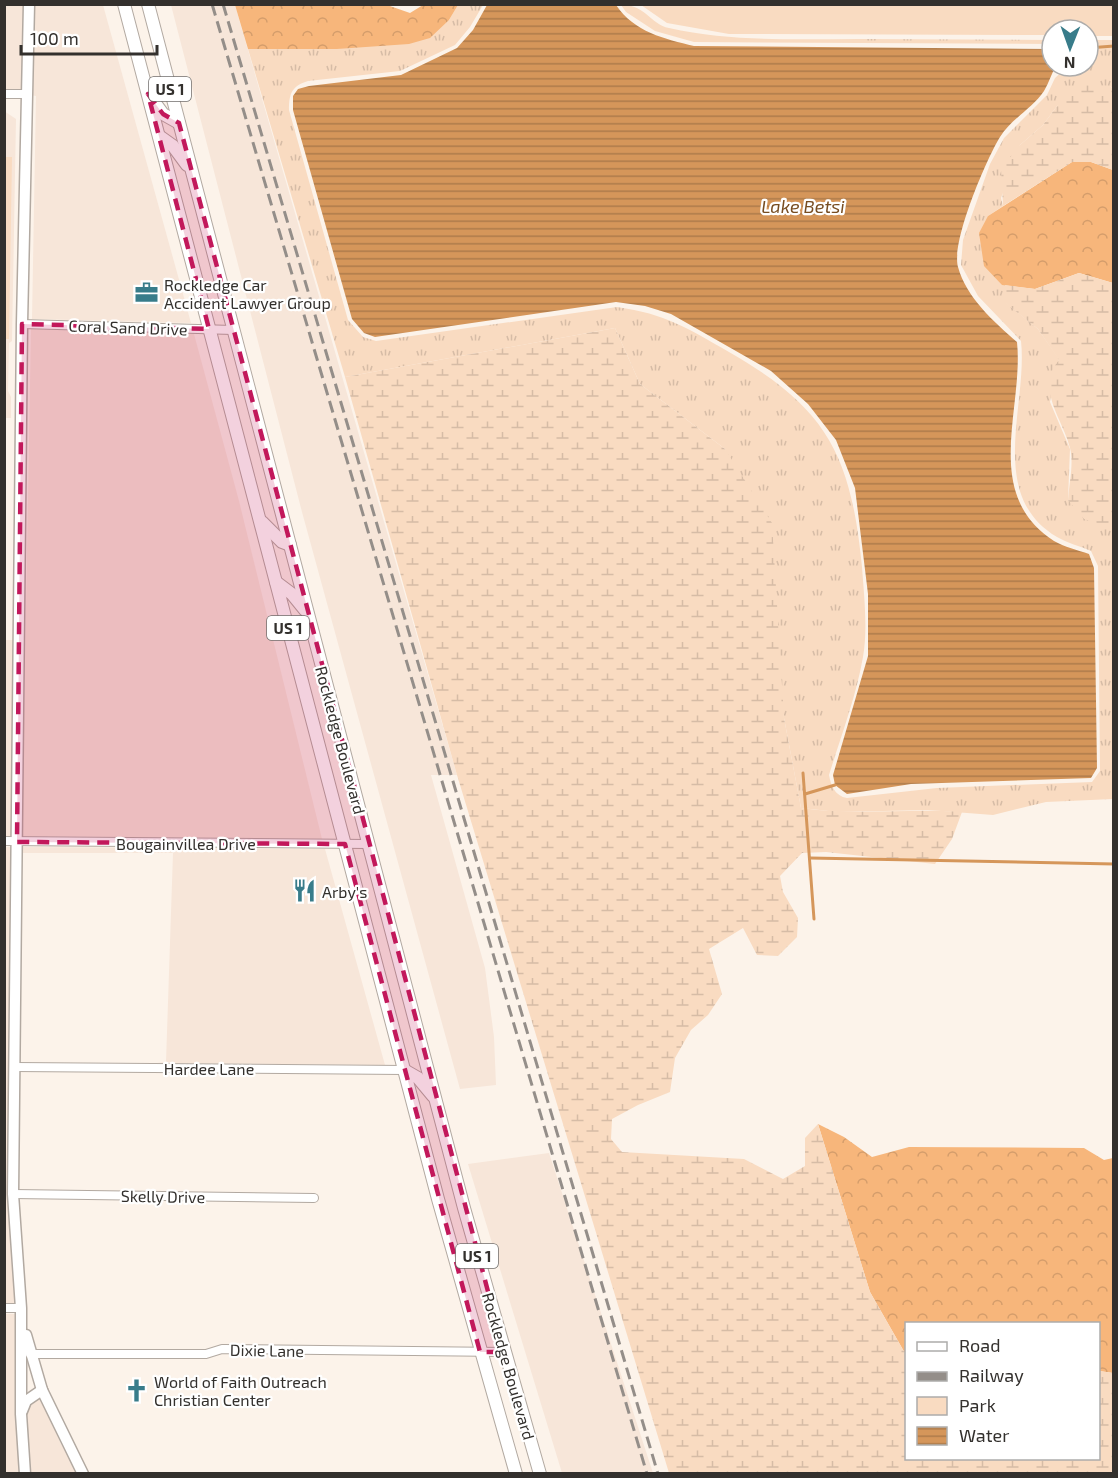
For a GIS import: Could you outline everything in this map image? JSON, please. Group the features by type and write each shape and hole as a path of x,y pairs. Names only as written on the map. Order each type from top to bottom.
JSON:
{"main road":[{"name":"Rockledge Boulevard","path":"124,4 404,1070 480,1352 516,1473"},
{"name":"Rockledge Boulevard","path":"148,4 435,1099 504,1352 540,1473"},
{"path":"147,94 163,114 179,123"},
{"path":"159,136 173,146 192,174"},
{"path":"259,519 272,533 290,545"},
{"path":"276,582 292,594 308,613"},
{"path":"404,1070 418,1078 435,1099"}],"street":[{"path":"25,1473 21,1414 21,1308 13,1194 22,324 29,4"},
{"path":"4,94 26,94"},
{"name":"Coral Sand Drive","path":"22,324 233,330"},
{"name":"Bougainvillea Drive","path":"4,841 368,844"},
{"name":"Hardee Lane","path":"14,1067 404,1070"},
{"name":"Skelly Drive","path":"13,1194 314,1198"},
{"path":"4,1308 21,1308"},
{"path":"21,1308 30,1354 42,1390 83,1473"},
{"name":"Dixie Lane","path":"30,1354 206,1354 222,1349 504,1352"},
{"path":"21,1414 26,1401 42,1390"}],"highlighted area":[{"path":"148,94 163,114 179,123 504,1352 480,1352 345,844 17,842 22,324 209,329"}],"shaded area":[{"path":"5,5 24,5 22,89 5,89"},
{"path":"33,5 103,5 191,323 32,319 36,96 31,95"},
{"path":"171,5 235,5 457,775 431,775 485,968 494,1037 496,1085 460,1089 302,512"},
{"path":"4,111 16,119 12,341 9,343 8,391 11,397 11,418 4,418"},
{"path":"31,329 194,334 239,501 322,839 22,836"},
{"path":"5,640 14,640 12,836 5,836"},
{"path":"5,847 12,847 8,1199 16,1303 5,1303"},
{"path":"22,847 325,849 385,1065 157,1063 166,1062 173,853 22,853"},
{"path":"549,1153 653,1473 562,1473 468,1164"},
{"path":"5,1314 16,1314 15,1416 20,1473 5,1473"},
{"path":"40,1397 61,1444 78,1473 30,1473 26,1415 30,1404"}],"green space":[{"path":"235,5 387,5 410,13 423,5 458,5 449,20 430,38 409,44 337,49 248,49"},
{"path":"458,5 483,5 470,27 455,45 400,71 308,81 298,85 291,95 289,110 348,320 363,337 376,341 617,307 663,318 688,329 729,352 790,393 811,415 828,439 841,465 857,528 865,600 863,657 848,716 829,775 834,790 847,798 937,788 1092,782 1100,771 1098,566 1091,551 1057,537 1035,519 1022,498 1016,473 1015,447 1022,366 1021,341 978,296 961,265 963,240 990,164 1004,138 1047,95 1055,78 1100,78 1100,40 1113,40 1113,89 1110,86 1057,106 1043,125 1020,145 1001,198 1003,206 988,216 1002,285 1005,285 1005,302 1038,329 1059,359 1050,402 1070,449 1068,500 1113,528 1113,799 1046,802 993,815 928,810 838,812 801,808 784,718 725,449 640,384 615,328 345,377 248,49 337,49 449,20"},
{"path":"621,5 642,11 662,26 716,36 764,39 859,39 859,43 694,42 655,31 626,12"},
{"path":"641,5 1113,5 1113,36 1100,36 1100,18 1040,18 1040,35 729,34 667,23"},
{"path":"859,39 1040,40 1040,44 859,43"},
{"path":"1079,85 1110,86 1113,89 1113,170 1091,162 1072,162 1003,206 1001,169 1020,145 1043,125 1057,106"},
{"path":"4,157 12,157 9,339 4,339"},
{"path":"1072,162 1091,162 1113,170 1113,283 1079,273 1035,289 1002,285 984,266 979,233 988,216"},
{"path":"1079,273 1113,283 1113,528 1084,519 1068,500 1070,448 1050,393 1052,371 1059,360 1038,329 1004,302 1005,285 1035,289"},
{"path":"615,328 640,384 725,449 772,523 784,718 801,808 841,811 962,812 952,839 935,864 826,852 802,853 780,876 783,892 798,918 797,937 778,956 757,955 743,928 709,949 722,994 708,1015 691,1030 675,1058 670,1092 612,1119 611,1139 622,1152 744,1159 783,1179 805,1166 805,1138 818,1124 870,1292 905,1353 905,1460 1100,1460 1100,1371 1113,1373 1113,1473 669,1473 457,775 345,377"},
{"path":"818,1124 844,1137 872,1157 909,1147 1084,1148 1104,1160 1113,1158 1113,1373 1100,1371 1100,1322 905,1322 905,1353 870,1292"}],"water":[{"name":"Lake Betsi","path":"487,5 616,5 623,14 641,28 661,37 694,46 1040,49 1040,78 1051,78 1034,103 1000,137 971,201 957,255 958,267 967,289 990,317 1017,342 1018,368 1011,449 1012,475 1018,500 1032,522 1054,541 1089,554 1094,568 1097,768 1091,778 911,784 847,794 835,785 833,775 868,656 868,594 855,488 836,440 808,404 771,371 671,314 645,306 616,302 375,337 364,333 352,319 293,110 293,96 298,89 309,86 401,75 457,48 473,30"}],"waterway":[{"path":"1100,47 1114,46"},
{"path":"803,773 814,919"},
{"path":"805,794 835,785"},
{"path":"810,858 1114,864"}],"railway":[{"path":"212,4 647,1474"},
{"path":"223,4 658,1474"}],"place":[{"name":"Rockledge Car Accident Lawyer Group","path":"146,293"},
{"name":"Arby's","path":"304,891"},
{"name":"World of Faith Outreach Christian Center","path":"136,1390"}]}
